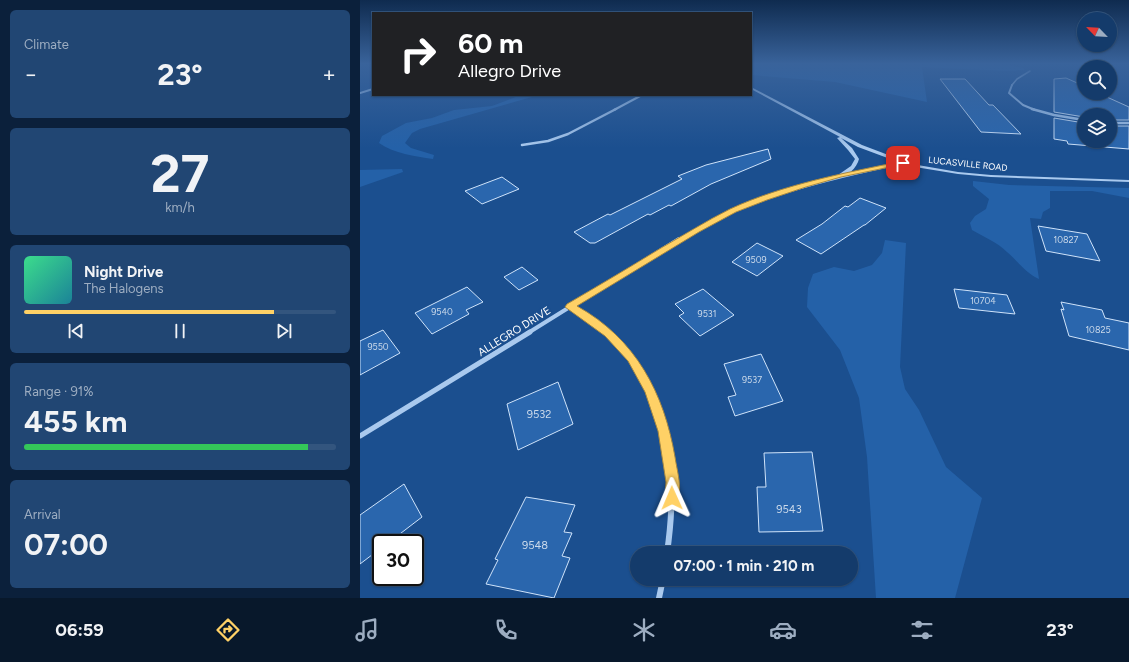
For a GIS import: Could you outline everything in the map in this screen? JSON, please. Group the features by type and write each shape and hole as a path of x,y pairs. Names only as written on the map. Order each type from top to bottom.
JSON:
{"street":[{"name":"LUCASVILLE ROAD","path":"758,92 831,132 860,146 903,163 935,170 984,176 1129,181"},
{"path":"1009,92 1017,101 1025,105 1055,115 1077,119"},
{"path":"522,145 548,141 568,134 640,96"},
{"path":"1117,123 1129,123"},
{"path":"831,132 850,148 857,159 856,164 840,176"},
{"name":"ALLEGRO DRIVE","path":"360,436 570,307 696,231 733,211 764,198 840,176 903,163"},
{"path":"570,307 609,333 631,358 650,390 664,431 672,482 671,530 668,546"},
{"path":"659,598 661,586"}],"shaded area":[{"path":"881,92 926,92 927,102"},
{"path":"518,96 536,96 420,129 412,133 405,143 411,148 434,155 433,159 398,152 379,143 382,136 406,123 432,118 454,110 492,106"},
{"path":"402,169 403,172 360,187 360,170"},
{"path":"973,181 1009,185 1129,188 1129,198 1092,191 1050,191 1050,208 1043,212 1041,219 1030,218 1039,279 1026,270 999,245 972,230 970,223 975,216 986,209 989,199 973,186"},
{"path":"885,240 906,243 900,367 905,389 919,410 946,467 982,498 955,598 876,598 867,457 859,398 840,350 807,307 808,288 813,274 834,267 854,271 872,265 882,253"}],"building":[{"path":"950,92 977,92 989,105 993,105 1021,134 981,132"},
{"path":"1054,92 1077,92 1077,100 1114,100 1129,107 1129,120 1117,120 1117,108 1077,108 1077,116 1054,112"},
{"path":"1054,118 1077,122 1077,145 1068,144 1067,141 1054,139"},
{"path":"1117,126 1129,126 1129,149 1117,148"},
{"path":"768,149 771,159 711,184 671,206 669,205 650,215 648,214 595,243 590,243 574,232 682,179 678,176 706,165"},
{"path":"502,177 519,189 482,204 465,191"},
{"path":"860,198 886,208 865,225 821,254 796,240 822,224 845,206 848,207"},
{"path":"1038,226 1087,234 1100,261 1046,251"},
{"path":"757,243 783,256 757,276 732,262"},
{"path":"522,267 538,280 519,290 504,277"},
{"path":"467,287 483,302 466,310 469,314 432,334 415,313"},
{"path":"703,289 734,315 700,336 679,316 684,313 675,304"},
{"path":"954,289 1007,295 1015,314 959,308"},
{"path":"1061,302 1102,310 1105,318 1129,323 1129,350 1069,336 1061,309 1064,310"},
{"path":"383,330 400,353 360,375 360,341"},
{"path":"761,354 783,401 735,416 728,397 736,395 724,364"},
{"path":"558,382 573,424 518,450 507,404"},
{"path":"812,452 823,531 759,532 757,487 766,487 764,453"},
{"path":"404,484 422,517 400,534 372,534 372,555 360,564 360,515"},
{"path":"526,497 575,505 564,532 572,533 562,556 570,558 554,598 486,584 498,560 495,559"}],"route":[{"path":"672,498 672,482 664,431 650,390 631,358 609,333 570,307 696,231 733,211 764,198 803,186 840,176 903,163"}]}
